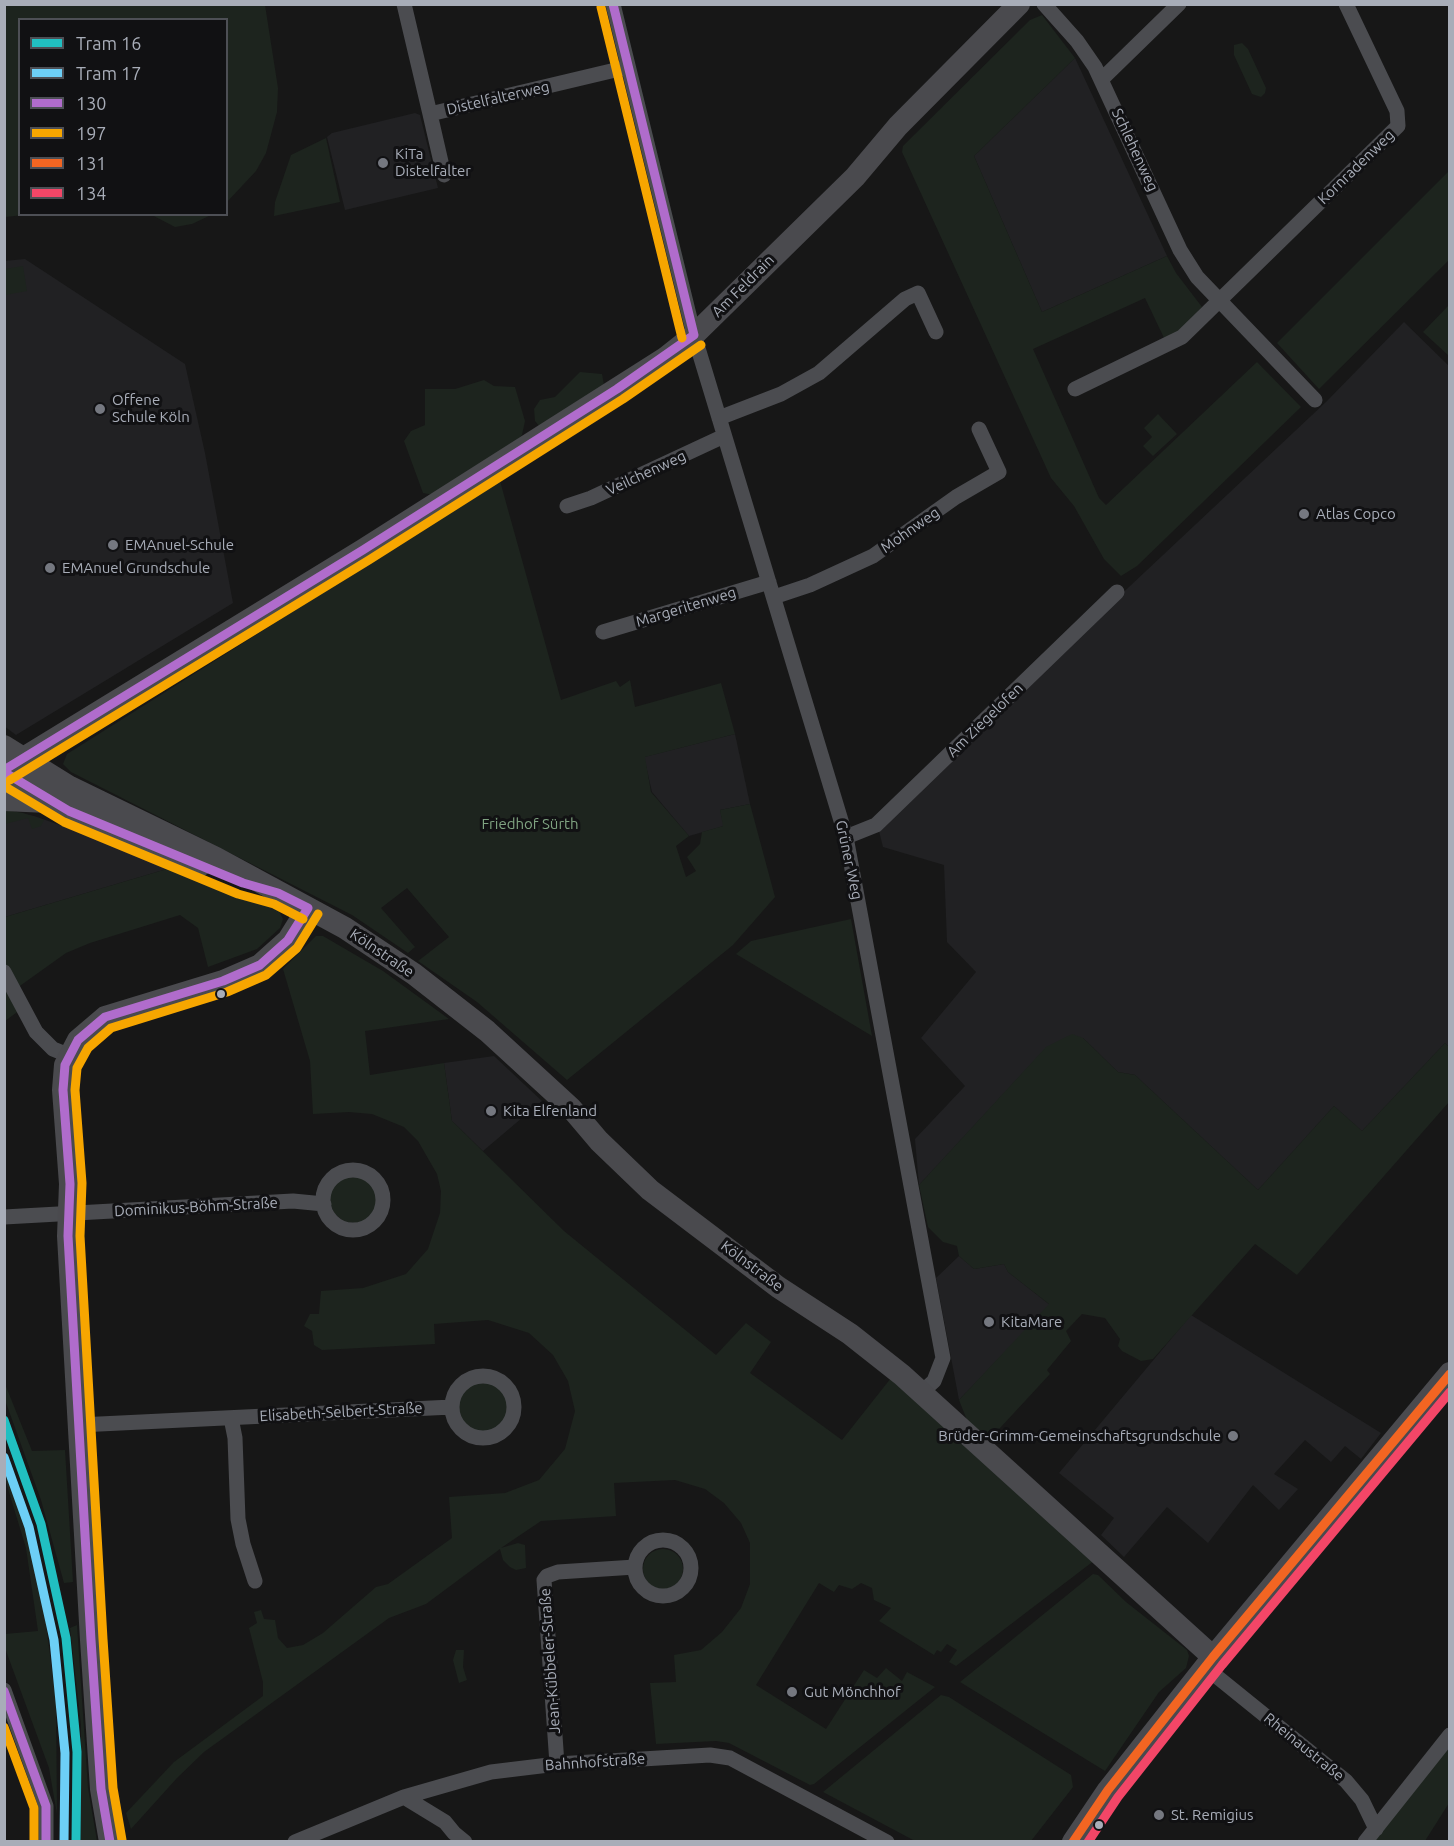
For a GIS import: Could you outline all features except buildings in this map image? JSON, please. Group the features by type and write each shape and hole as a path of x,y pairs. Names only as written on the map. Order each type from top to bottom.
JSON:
{"street":[{"path":"404,4 430,114"},
{"name":"Grüner Weg","path":"613,4 694,335 846,837 942,1358 940,1370 934,1381 922,1392"},
{"name":"Am Feldrain","path":"11,767 392,532 617,389 694,335 855,177 898,126 1019,4"},
{"name":"Schlehenweg","path":"1044,4 1077,41 1102,79 1180,250 1197,276 1218,301 1315,400"},
{"path":"1102,79 1179,4"},
{"name":"Kornradenweg","path":"1218,301 1398,126 1397,111 1346,4"},
{"name":"Distelfalterweg","path":"444,175 430,114 628,67"},
{"path":"719,418 781,394 819,373 892,309 918,293 936,332"},
{"path":"1075,389 1182,337 1218,301"},
{"name":"Mohnweg","path":"772,590 810,585 873,556 956,497 999,472 979,429"},
{"name":"Veilchenweg","path":"567,506 591,498 724,436"},
{"name":"Margeritenweg","path":"603,632 772,590"},
{"name":"Am Ziegelofen","path":"846,837 876,825 1117,592"},
{"path":"4,746 11,767"},
{"name":"Kölnstraße","path":"11,767 50,802 243,883 278,893"},
{"name":"Kölnstraße","path":"11,767 70,787 196,848 345,928 472,1018 571,1108 599,1142 650,1190 778,1287 850,1334 922,1392 1209,1662"},
{"path":"4,800 50,802"},
{"path":"111,1842 97,1745 79,1425 69,1215 70,1185 63,1090 68,1055 85,1033 105,1017 223,981 260,965 288,940 308,908"},
{"path":"4,972 36,1032 53,1049 68,1055"},
{"name":"Dominikus-Böhm-Straße","path":"4,1217 293,1201 324,1204"},
{"path":"1073,1842 1108,1790 1209,1662 1449,1373"},
{"path":"483,1376 506,1386 514,1409 502,1431 495,1435 478,1437 470,1435 458,1425 452,1407 460,1386 474,1377 483,1376"},
{"name":"Elisabeth-Selbert-Straße","path":"79,1425 452,1407"},
{"path":"231,1418 235,1438 238,1519 255,1581"},
{"name":"Jean-Kübbeler-Straße","path":"557,1764 544,1580 546,1576 558,1572 635,1567"},
{"name":"Rheinaustraße","path":"1209,1662 1346,1781 1362,1800 1376,1828"},
{"path":"4,1690 46,1806 46,1842"},
{"path":"1365,1842 1449,1735"},
{"name":"Bahnhofstraße","path":"295,1842 404,1797 491,1772 557,1764 720,1755 887,1842"},
{"path":"404,1797 445,1822 465,1842"}],"shaded area":[{"path":"1075,58 1167,256 1042,312 974,156"},
{"name":"KiTa Distelfalter","path":"415,113 420,115 438,188 345,210 327,137 332,133"},
{"path":"25,259 185,364 205,453 233,603 16,735 4,726 4,261"},
{"path":"1404,322 1449,366 1449,1047 1445,1043 1362,1131 1334,1106 1258,1190 1135,1075 1118,1072 1083,1038 1046,1048 919,1185 915,1139 965,1086 921,1038 976,972 947,942 944,865 883,847 879,831 1113,602 1327,401"},
{"path":"735,734 750,804 720,810 724,826 689,836 652,792 644,757"},
{"path":"5,810 34,816 177,866 5,917"},
{"name":"Kita Elfenland","path":"494,1056 542,1101 483,1151 452,1121 444,1063"},
{"name":"KitaMare","path":"959,1256 974,1269 1004,1264 1008,1272 1050,1305 959,1400 936,1278"},
{"name":"Brüder-Grimm-Gemeinschaftsgrundschule","path":"1191,1315 1381,1433 1361,1459 1345,1446 1331,1462 1305,1440 1274,1474 1298,1489 1279,1510 1253,1485 1208,1543 1167,1507 1124,1557 1101,1535 1114,1518 1059,1473"}],"green space":[{"path":"4,5 265,5 278,88 277,112 266,153 256,171 228,201 228,18 18,18 18,216 5,217"},
{"path":"1042,15 1075,58 974,156 1042,312 1167,256 1176,273 1202,307 1181,329 1165,340 1145,298 1033,349 1099,498 1106,505 1257,362 1301,407 1137,566 1121,576 1104,559 1074,506 1051,478 902,152 903,146 1030,20"},
{"path":"1242,43 1248,49 1266,88 1261,97 1252,94 1234,55 1234,45"},
{"path":"326,138 340,202 274,216 275,202 291,155"},
{"path":"1449,171 1449,260 1319,389 1277,343"},
{"path":"154,216 209,216 192,224 175,227"},
{"path":"23,266 27,291 5,295 5,269"},
{"path":"1449,305 1449,356 1423,332"},
{"path":"580,372 602,374 605,390 540,427 535,421 534,409 540,400 555,397"},
{"path":"484,380 494,386 515,387 525,421 522,435 509,450 434,495 423,493 404,441 411,431 425,425 425,389 455,389"},
{"path":"1158,414 1177,434 1153,456 1143,446 1152,437 1144,428"},
{"name":"Friedhof Sürth","path":"500,481 561,700 616,681 620,687 630,680 635,707 721,683 735,734 645,757 651,792 689,836 676,846 686,877 696,871 687,857 700,844 702,832 723,826 720,810 750,804 775,897 733,945 567,1080 477,1002 418,961 449,937 407,888 381,908 415,947 408,953 352,915 71,772 63,764 67,754"},
{"path":"5,810 44,820 41,826 32,829 28,818 5,824"},
{"path":"177,866 277,907 283,919 280,928 257,949 208,967 198,928 180,915 90,943 66,953 17,988 20,1010 5,1021 5,917"},
{"path":"851,919 872,1036 736,954 751,941"},
{"path":"316,936 323,936 383,971 449,1019 365,1031 370,1075 444,1063 452,1121 564,1231 716,1355 746,1323 771,1342 750,1373 842,1440 891,1378 1095,1560 956,1666 949,1662 957,1650 947,1644 941,1652 937,1650 934,1655 879,1621 891,1608 874,1600 872,1588 861,1583 852,1589 839,1585 834,1592 819,1583 756,1685 826,1729 864,1670 877,1678 886,1668 902,1681 907,1672 935,1687 810,1785 729,1743 716,1741 656,1744 650,1683 676,1682 674,1655 701,1650 722,1632 741,1608 750,1584 750,1543 741,1523 724,1503 705,1489 675,1480 614,1483 616,1516 541,1521 501,1548 518,1543 525,1545 526,1568 516,1570 510,1567 503,1560 500,1549 426,1604 389,1618 204,1752 131,1829 126,1813 174,1762 263,1696 263,1682 249,1628 257,1623 254,1612 261,1610 264,1619 275,1620 278,1638 287,1648 303,1645 323,1633 376,1587 388,1584 452,1538 449,1497 505,1493 539,1480 565,1449 575,1411 568,1381 553,1355 529,1333 488,1320 434,1324 435,1344 322,1350 314,1345 312,1331 304,1326 310,1314 319,1314 321,1291 363,1288 406,1274 428,1249 440,1213 441,1191 437,1174 418,1141 404,1127 372,1114 349,1112 313,1114 310,1061 283,969"},
{"path":"1072,1034 1083,1038 1118,1072 1135,1075 1258,1190 1334,1106 1362,1131 1445,1043 1449,1047 1449,1102 1297,1275 1255,1244 1153,1359 1141,1361 1122,1351 1118,1346 1120,1339 1105,1318 1082,1314 1066,1331 1071,1341 1047,1370 1050,1374 988,1441 967,1420 959,1400 1049,1304 1008,1272 1004,1264 974,1269 959,1256 957,1246 943,1242 928,1227 919,1185 1046,1047"},
{"path":"349,1175 359,1175 374,1185 378,1199 377,1208 368,1219 359,1223 349,1223 334,1213 330,1204 330,1194 340,1179"},
{"path":"482,1382 496,1386 504,1394 508,1408 504,1422 496,1430 482,1434 468,1430 460,1422 456,1408 460,1394 468,1386"},
{"path":"5,1384 32,1451 65,1450 73,1582 64,1583 41,1500 5,1400"},
{"path":"5,1457 32,1542 40,1578 56,1702 57,1814 49,1768 5,1648 5,1634 38,1631 26,1548 5,1479"},
{"path":"663,1549 677,1555 683,1569 677,1583 663,1589 649,1583 643,1569 649,1555"},
{"path":"1093,1574 1098,1575 1126,1602 1187,1650 1189,1656 1186,1668 1159,1692 1105,1771 960,1682"},
{"path":"77,1625 88,1788 97,1841 81,1841 81,1725 70,1628"},
{"path":"456,1650 464,1650 463,1667 467,1680 459,1683 453,1660"},
{"path":"941,1695 949,1697 1071,1775 1073,1787 1031,1841 915,1841 823,1792"},
{"path":"1449,1744 1449,1803 1425,1841 1372,1842"}],"tram line":[{"name":"16","path":"4,1420 41,1524 66,1638 77,1752 76,1842"},
{"name":"17","path":"4,1457 29,1527 54,1640 65,1753 64,1842"}],"transit line":[{"name":"130","path":"613,4 694,335"},
{"name":"197","path":"601,7 682,338"},
{"name":"130","path":"4,770 363,550 617,389 694,335"},
{"name":"197","path":"10,780 369,560 623,399 701,345"},
{"name":"130","path":"4,772 69,811 243,883 278,893 308,908"},
{"name":"197","path":"4,786 64,822 238,894 274,904 303,919"},
{"name":"130","path":"110,1842 101,1789 91,1640 68,1236 70,1184 63,1090 65,1065 78,1040 105,1017 223,981 260,965 288,940 308,908"},
{"name":"197","path":"122,1840 113,1788 103,1639 80,1236 82,1183 75,1090 77,1068 88,1048 111,1028 227,992 266,975 297,948 318,914"},
{"name":"131","path":"1073,1842 1108,1790 1213,1657 1450,1374"},
{"name":"134","path":"1088,1842 1118,1797 1222,1665 1450,1392"},
{"name":"130","path":"4,1691 46,1806 46,1842"},
{"name":"197","path":"4,1727 34,1808 34,1842"}],"place":[{"name":"KiTa Distelfalter","path":"383,163"},
{"name":"Offene Schule Köln","path":"100,409"},
{"name":"Atlas Copco","path":"1304,514"},
{"name":"EMAnuel-Schule","path":"113,545"},
{"name":"EMAnuel Grundschule","path":"50,568"},
{"name":"Kita Elfenland","path":"491,1111"},
{"name":"KitaMare","path":"989,1322"},
{"name":"Brüder-Grimm-Gemeinschaftsgrundschule","path":"1233,1436"},
{"name":"Gut Mönchhof","path":"792,1692"},
{"name":"St. Remigius","path":"1159,1815"}]}
